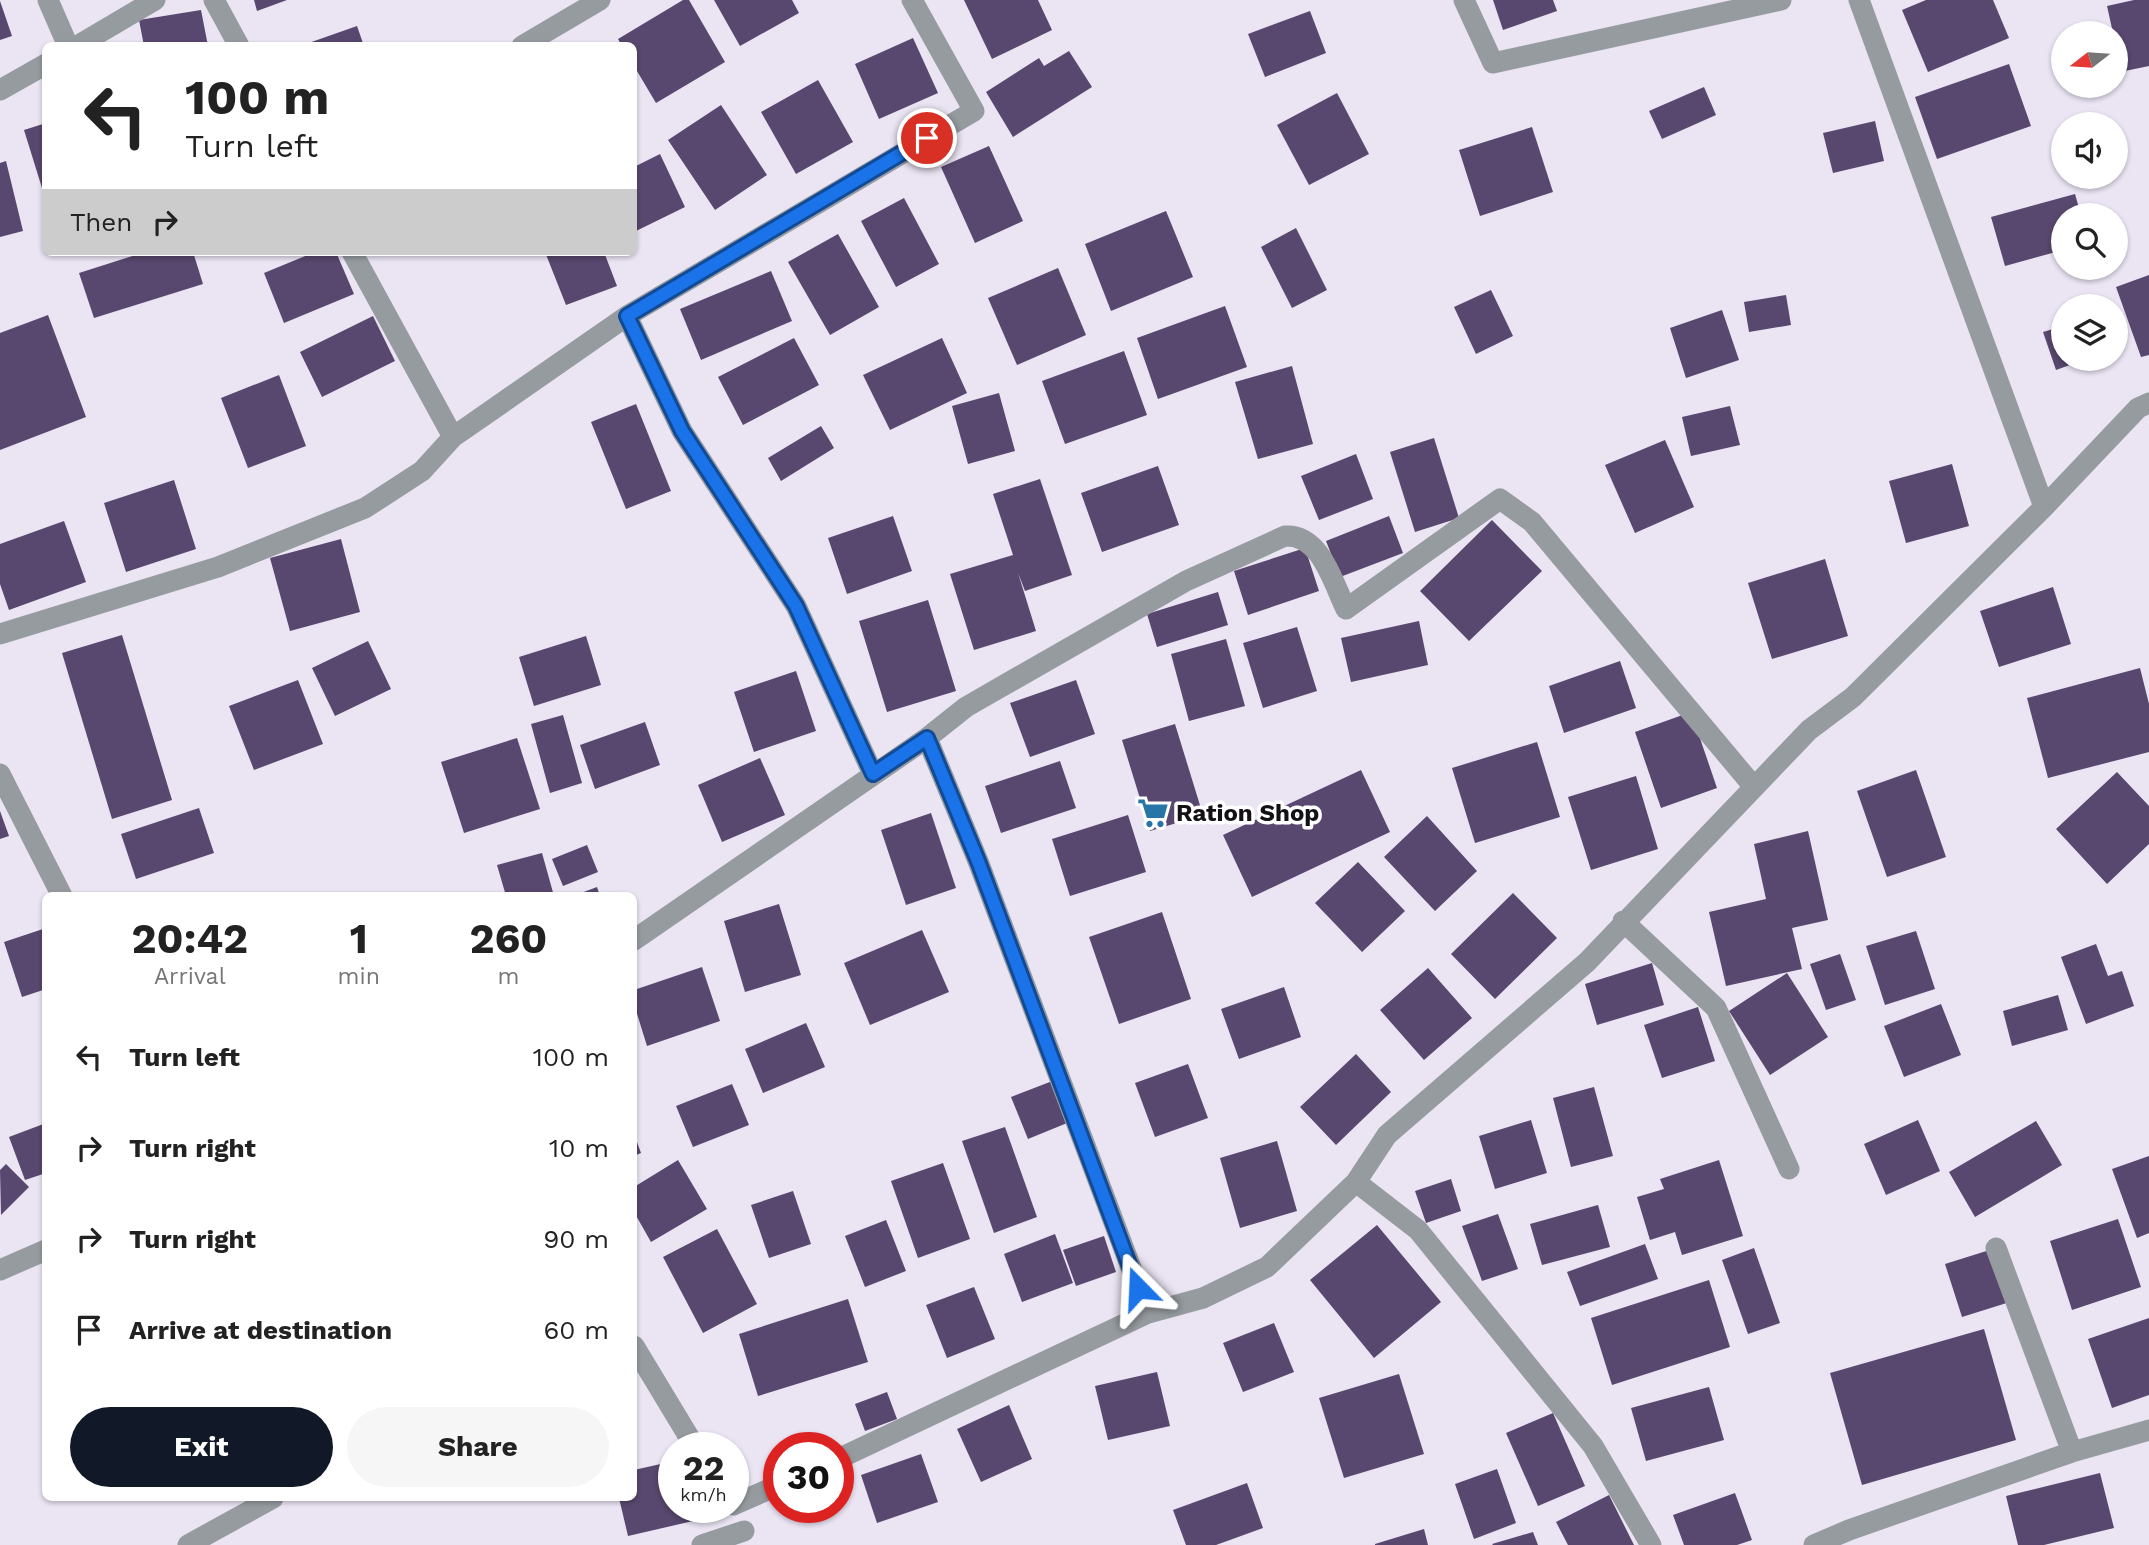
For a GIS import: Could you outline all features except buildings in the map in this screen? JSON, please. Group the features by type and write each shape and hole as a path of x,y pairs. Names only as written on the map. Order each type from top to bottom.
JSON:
{"street":[{"path":"48,0 66,42"},
{"path":"84,42 155,0"},
{"path":"214,0 237,42"},
{"path":"529,42 600,0"},
{"path":"0,634 218,567 365,508 422,471 453,437 627,316 974,111 912,0"},
{"path":"1464,0 1493,63 1770,0"},
{"path":"1859,0 2044,508"},
{"path":"0,90 42,66"},
{"path":"354,256 453,437"},
{"path":"627,316 682,431 796,606 873,774"},
{"path":"854,1451 1148,1313 1203,1298 1267,1266 1356,1182 1387,1135 1587,961 1623,920 1809,730 1853,696 2044,508 2138,408 2149,403"},
{"path":"637,938 927,738 966,707 1186,581 1285,536 1299,536 1315,547 1346,610 1500,499 1532,522 1754,787"},
{"path":"927,738 978,861 1148,1313"},
{"path":"0,774 60,892"},
{"path":"1623,920 1716,1008 1789,1169"},
{"path":"1356,1182 1418,1230 1427,1241 1593,1446 1651,1545"},
{"path":"1996,1248 2072,1452"},
{"path":"0,1270 42,1252"},
{"path":"637,1351 686,1432"},
{"path":"1814,1545 1849,1530 2072,1452 2149,1430"},
{"path":"188,1545 268,1501"},
{"path":"702,1545 748,1538"}],"place":[{"name":"Ration Shop","path":"1153,813"}],"route":[{"path":"927,138 627,316 682,431 796,606 873,774 927,738 978,861 1138,1288"}]}
